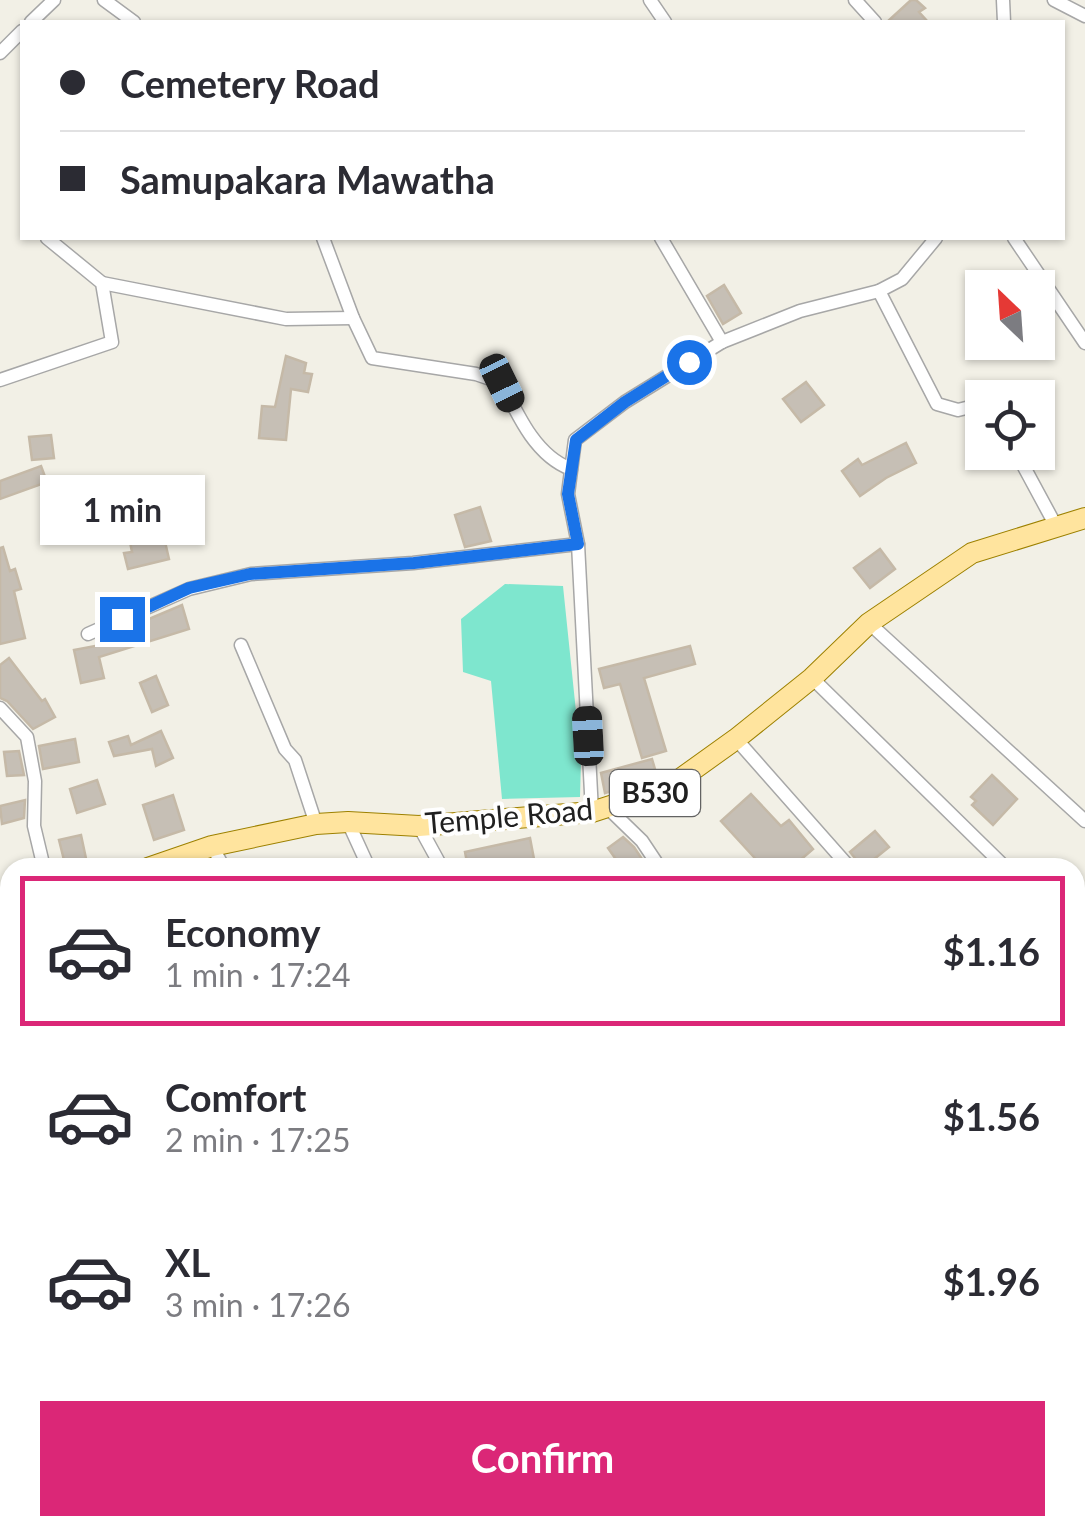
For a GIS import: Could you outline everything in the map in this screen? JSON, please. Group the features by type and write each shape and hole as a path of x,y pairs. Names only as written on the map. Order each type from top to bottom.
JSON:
{"main road":[{"name":"Temple Road","path":"177,858 212,846 316,824 419,826 601,811 669,788 812,678 869,622 972,553 1085,518"}],"street":[{"path":"33,20 54,0"},
{"path":"104,0 131,20"},
{"path":"855,0 872,20"},
{"path":"1054,0 1085,16"},
{"path":"0,54 20,33"},
{"path":"49,240 102,283 286,319 353,318"},
{"path":"324,240 372,358 476,374 502,383 520,418 552,462 571,469"},
{"path":"662,240 722,342"},
{"path":"653,858 642,841 601,811 578,544 568,494 576,440 625,402 722,342 800,312 879,291 902,278 934,240"},
{"path":"1015,240 1085,343"},
{"path":"0,380 112,342 102,283"},
{"path":"879,291 937,404 965,408"},
{"path":"1026,470 1057,528"},
{"path":"88,634 189,588 250,574 414,563 578,544"},
{"path":"869,622 1085,821"},
{"path":"240,645 285,749 296,760 316,824"},
{"path":"812,678 996,858"},
{"path":"0,708 26,737 35,781 34,826 42,858"},
{"path":"736,739 841,858"},
{"path":"348,822 364,858"},
{"path":"419,826 437,858"},
{"path":"212,846 219,858"}],"green space":[{"path":"505,584 563,586 581,760 580,797 502,799 491,681 463,672 461,619"}],"building":[{"path":"911,0 925,8 919,12 926,20 889,20"},
{"path":"724,285 741,313 723,324 707,296"},
{"path":"286,356 306,363 304,373 312,374 308,392 291,389 286,440 259,438 262,406 275,407"},
{"path":"806,382 824,405 801,422 783,399"},
{"path":"51,435 54,458 32,460 29,437"},
{"path":"906,443 916,463 860,496 842,471 858,459 862,465"},
{"path":"41,466 47,482 0,499 0,481"},
{"path":"480,507 491,541 465,547 455,515"},
{"path":"163,533 169,559 128,569 124,553 132,552 130,542"},
{"path":"3,547 10,571 15,569 21,589 14,591 25,638 0,644 0,548"},
{"path":"880,549 895,569 870,588 854,568"},
{"path":"182,605 189,629 99,657 104,678 81,683 74,650 106,644 104,638"},
{"path":"690,646 695,664 644,678 666,751 642,758 620,684 604,688 599,669"},
{"path":"9,658 42,701 45,699 55,717 33,729 0,698 0,665"},
{"path":"156,676 168,705 152,712 140,683"},
{"path":"161,731 173,758 156,766 152,749 114,756 109,742 128,736 131,745"},
{"path":"75,739 79,762 43,769 39,746"},
{"path":"19,751 24,775 7,776 4,752"},
{"path":"652,759 657,776 605,793 601,773"},
{"path":"992,775 1017,799 993,825 972,805 976,801 971,797"},
{"path":"97,780 105,804 77,813 70,789"},
{"path":"751,794 781,826 789,820 813,849 803,858 755,858 721,821"},
{"path":"173,795 184,830 154,840 143,805"},
{"path":"25,800 24,818 2,824 0,806"},
{"path":"875,831 889,847 875,858 855,858 850,852"},
{"path":"81,835 86,858 64,858 59,840"},
{"path":"623,837 641,858 615,858 608,848"},
{"path":"530,838 534,858 466,858 465,852"}],"route":[{"path":"122,619 189,588 250,574 414,563 578,544 568,494 576,440 625,402 689,362"}]}
